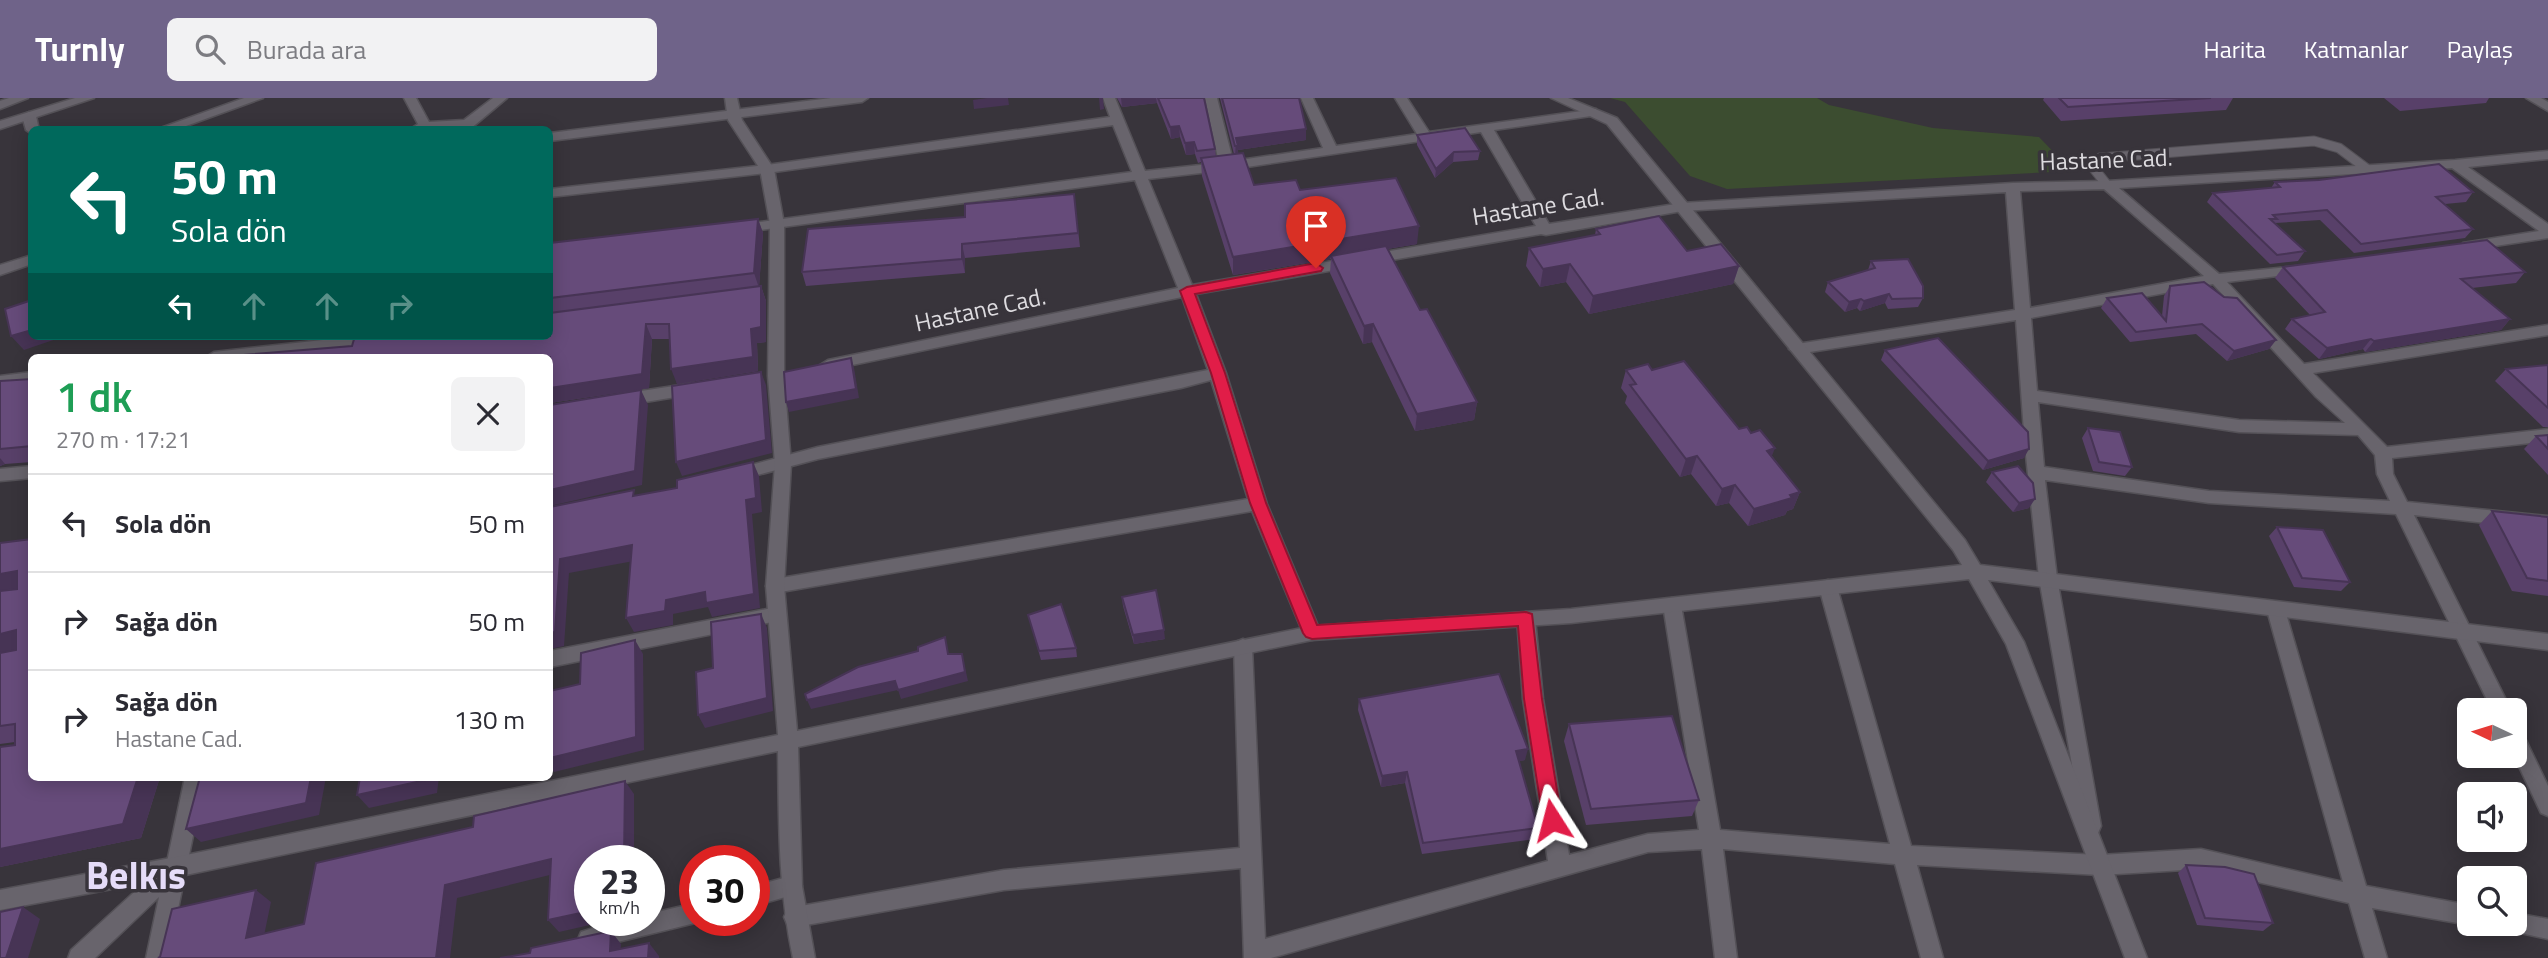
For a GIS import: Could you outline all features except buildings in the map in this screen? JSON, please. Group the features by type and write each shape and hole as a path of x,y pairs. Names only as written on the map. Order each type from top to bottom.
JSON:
{"street":[{"path":"0,125 31,123 88,98"},
{"path":"172,126 257,98"},
{"path":"410,98 419,126"},
{"path":"464,126 501,98"},
{"path":"553,136 732,107 862,98"},
{"path":"1109,98 1187,291 1218,373 1258,503 1312,633"},
{"path":"1212,98 1227,166"},
{"path":"1307,98 1331,150"},
{"path":"1401,98 1425,136"},
{"path":"1557,98 1612,121 1959,545 2015,642 2136,958"},
{"path":"2532,98 2548,107"},
{"path":"0,105 13,99"},
{"path":"732,107 767,169 777,224 771,293 783,464 775,586 788,740 791,886 794,917 804,958"},
{"path":"724,230 1227,166 1591,112"},
{"path":"553,193 767,169 1118,120"},
{"path":"1485,127 1546,230"},
{"name":"Hastane Cad.","path":"817,368 1187,291 1420,249 1682,208 2013,187 2107,185 2455,164 2548,155"},
{"path":"2455,164 2548,232"},
{"path":"2107,185 2216,279 2300,370 2362,429 2383,453 2385,474 2495,698"},
{"path":"2013,187 2029,395 2048,579 2097,857"},
{"path":"2453,248 2548,232"},
{"path":"0,270 28,260"},
{"path":"1797,349 2023,314 2216,279 2321,265"},
{"path":"2300,370 2548,330"},
{"path":"237,354 345,340"},
{"path":"717,479 818,453 1181,383 1218,373"},
{"path":"0,381 28,378"},
{"path":"603,403 709,387"},
{"path":"2029,395 2239,425 2362,429"},
{"path":"2383,453 2548,435"},
{"path":"0,475 28,472"},
{"path":"2036,472 2209,498 2404,508 2548,523"},
{"path":"775,586 1258,503"},
{"path":"0,900 176,867 1312,633 1526,619 1974,571 2548,642"},
{"path":"1828,587 1932,958"},
{"path":"1672,605 1711,839 1726,958"},
{"path":"2276,610 2376,958"},
{"path":"553,658 777,614"},
{"path":"1526,619 1533,699 1560,868"},
{"path":"1243,647 1255,955 1648,843 1711,839 1902,855 2201,859 2358,895 2457,913"},
{"path":"2527,763 2548,807"},
{"path":"157,958 194,781"},
{"path":"794,917 1004,880 1251,857"},
{"path":"79,958 176,867"},
{"path":"770,892 791,886"},
{"path":"572,943 679,917"},
{"path":"2527,925 2548,929"}],"lane":[{"path":"2107,185 2091,165 2100,158 2314,141 2339,148 2367,169"}],"green space":[{"path":"1610,98 1817,98 1829,105 1933,128 2039,137 2072,171 1727,189 1690,176 1625,102"}],"district":[{"name":"Belkıs","path":"136,875"}],"route":[{"path":"1316,268 1187,291 1218,373 1258,503 1312,633 1526,619 1533,699 1552,820"}]}
